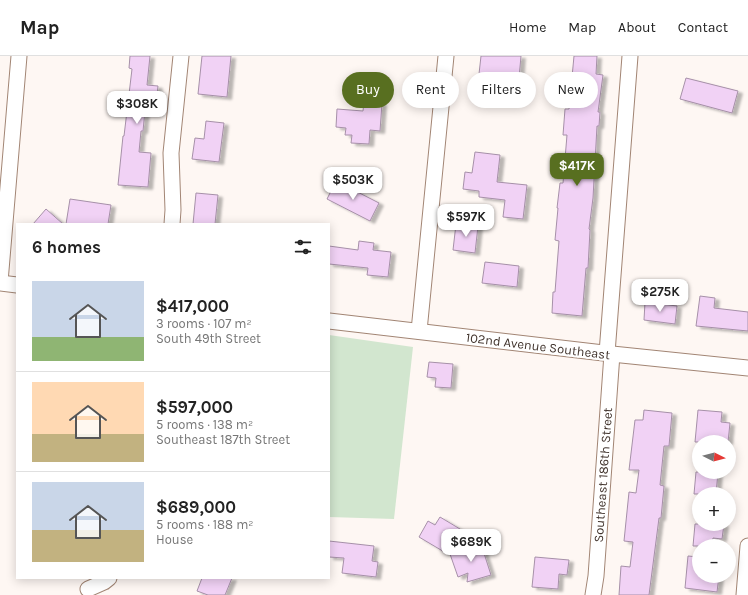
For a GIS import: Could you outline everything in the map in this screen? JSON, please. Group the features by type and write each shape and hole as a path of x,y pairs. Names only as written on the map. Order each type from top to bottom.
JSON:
{"street":[{"path":"16,285 0,283 19,56"},
{"path":"172,223 173,210 170,153 181,56"},
{"path":"419,331 446,56"},
{"name":"Southeast 186th Street","path":"593,595 596,576 630,56"},
{"name":"102nd Avenue Southeast","path":"330,321 610,354 748,368"},
{"path":"744,595 748,546"},
{"path":"88,589 108,579"}],"green space":[{"path":"330,335 413,347 394,519 330,517"}],"building":[{"path":"130,56 150,56 147,85 158,86 155,111 145,110 143,131 141,131 139,152 151,153 148,187 118,185 132,69 129,68"},
{"path":"202,56 231,56 227,97 198,94"},
{"path":"481,56 521,56 520,72 479,72"},
{"path":"574,56 597,56 596,72 572,72"},
{"path":"598,74 603,75 598,112 600,112 599,126 597,126 593,198 589,229 588,268 586,268 582,316 552,313 559,241 555,240 557,208 560,183 563,183 567,135 563,135 565,109 598,108"},
{"path":"686,78 738,91 732,113 680,99"},
{"path":"363,108 382,108 380,131 370,130 369,144 351,143 352,135 345,135 346,128 336,127 337,109 363,111"},
{"path":"206,121 224,123 219,162 192,159 195,138 204,139"},
{"path":"475,152 500,155 497,182 527,185 523,219 503,217 505,200 479,197 479,191 463,189 465,172 472,173"},
{"path":"336,181 379,203 370,221 327,199"},
{"path":"196,193 218,195 215,223 193,223"},
{"path":"70,199 111,205 108,223 66,223"},
{"path":"46,209 62,223 34,223"},
{"path":"456,224 478,226 475,253 453,250"},
{"path":"359,241 374,243 373,250 391,252 388,277 367,275 368,268 330,264 330,246 358,250"},
{"path":"485,262 519,266 517,287 482,283"},
{"path":"700,296 715,298 714,308 748,312 748,331 696,326"},
{"path":"645,302 677,306 675,324 644,320"},
{"path":"429,362 453,364 451,388 435,387 436,378 427,377"},
{"path":"644,410 672,413 669,446 664,446 660,485 664,486 661,518 659,518 649,595 619,595 621,566 630,567 633,542 624,541 629,492 636,493 639,470 629,470 635,420 643,420"},
{"path":"698,410 722,412 721,422 730,423 729,435 696,435"},
{"path":"695,479 717,479 717,487 695,487"},
{"path":"440,517 460,529 446,553 419,537 428,521 435,525"},
{"path":"694,531 723,531 722,539 694,539"},
{"path":"330,541 374,546 372,561 378,562 376,577 342,573 344,558 330,557"},
{"path":"481,544 491,575 467,582 468,573 458,577 450,554"},
{"path":"688,556 692,556 692,583 718,583 717,592 685,588"},
{"path":"535,557 569,560 567,575 559,574 558,589 532,587"},
{"path":"202,579 232,579 225,595 208,595 197,591"}]}
